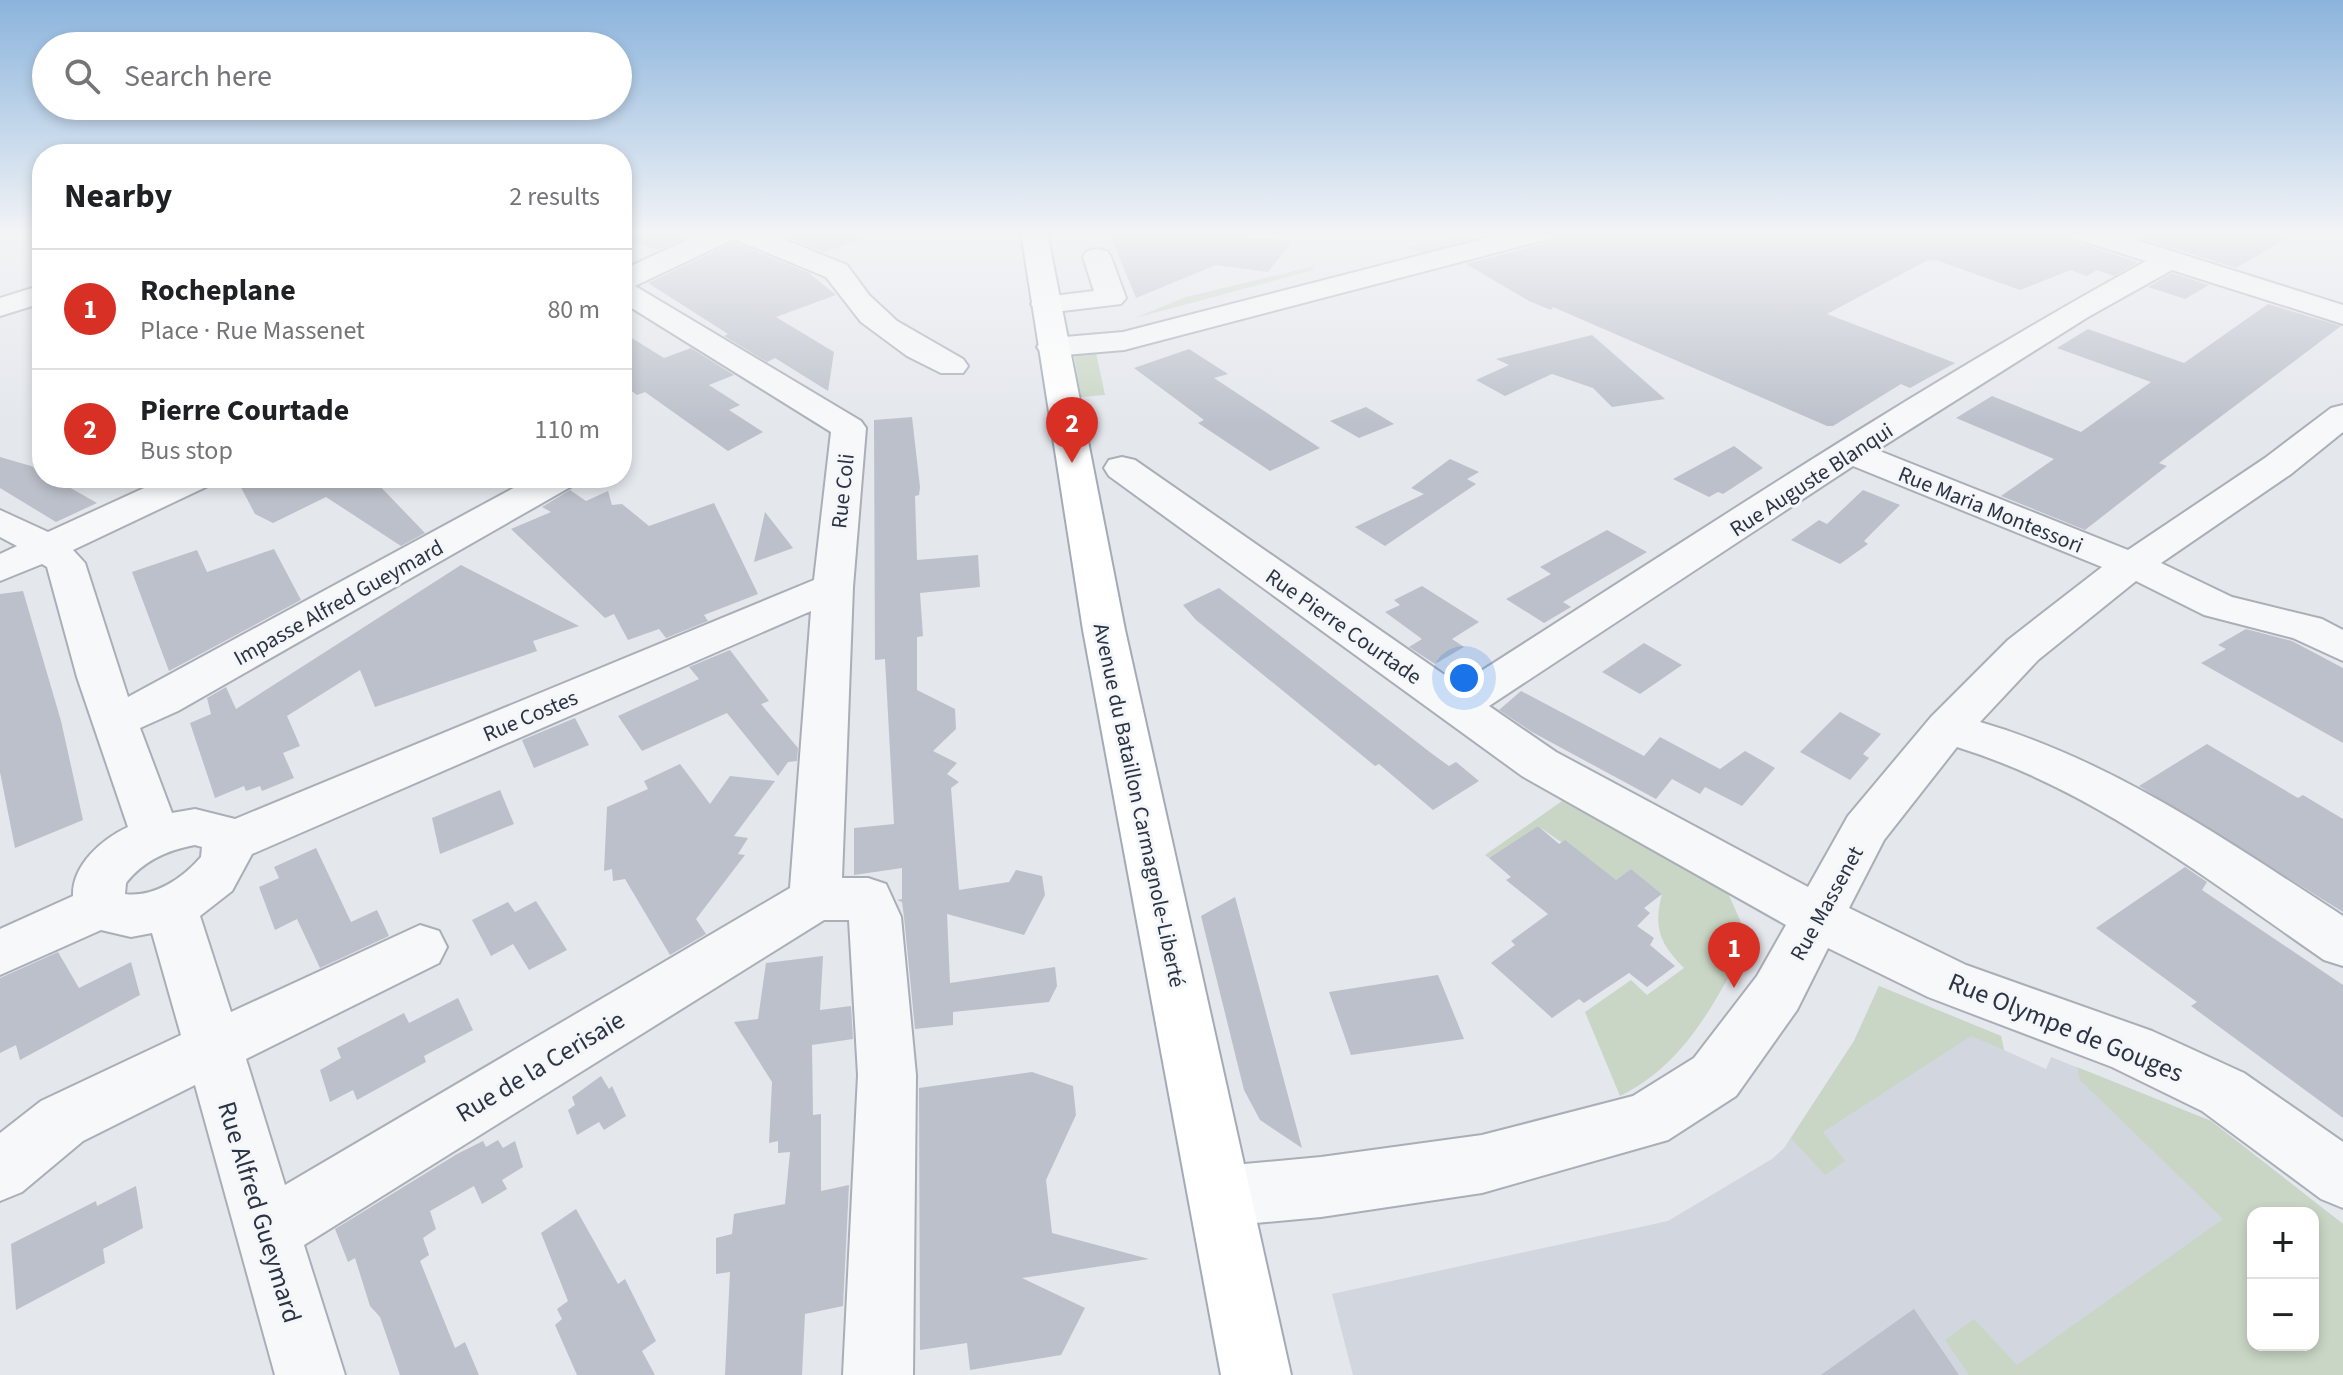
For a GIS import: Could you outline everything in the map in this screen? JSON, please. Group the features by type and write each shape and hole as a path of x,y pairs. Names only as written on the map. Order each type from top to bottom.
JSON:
{"main road":[{"name":"Avenue du Bataillon Carmagnole-Liberté","path":"1045,296 1116,695 1222,1196 1256,1375"}],"street":[{"name":"Rue Coli","path":"632,296 849,428 833,587 815,899"},
{"path":"854,296 918,352 952,366"},
{"path":"1046,304 1110,296"},
{"path":"1053,347 1124,341 1296,296"},
{"name":"Rue Auguste Blanqui","path":"1458,706 1850,452 2104,296"},
{"path":"2285,296 2343,315"},
{"name":"Rue Massenet","path":"1222,1196 1321,1187 1482,1164 1647,1120 1715,1077 1777,993 1821,917 1865,829 1947,728 2023,650 2132,566 2278,466 2343,415"},
{"name":"Rue Maria Montessori","path":"1850,452 2132,566 2218,606 2307,628 2343,647"},
{"name":"Rue Pierre Courtade","path":"1122,468 1539,764 1821,917"},
{"path":"0,569 173,488"},
{"name":"Impasse Alfred Gueymard","path":"115,721 162,700 541,488"},
{"path":"0,521 46,547 65,563 115,721 156,835"},
{"name":"Rue Costes","path":"228,843 833,587"},
{"path":"1947,728 2058,764 2162,826 2343,944"},
{"path":"195,827 222,834 228,843 222,868 192,896 171,906 129,916 101,907 96,896 98,883 106,870 137,844 156,835 195,827"},
{"path":"815,899 868,899 875,917 887,1075 878,1375"},
{"name":"Rue de la Cerisaie","path":"266,1232 815,899"},
{"name":"Rue Alfred Gueymard","path":"171,906 210,1048 310,1375"},
{"path":"0,953 101,907"},
{"name":"Rue Olympe de Gouges","path":"1821,917 1884,953 1947,981 2132,1049 2223,1092 2343,1178"},
{"path":"0,1171 62,1121 420,947"}],"shaded area":[{"path":"1879,986 2001,1036 2004,1050 2046,1069 2051,1057 2211,1121 2343,1224 2343,1375 1353,1375 1332,1294 1668,1221 1772,1159 1784,1148 1854,1041"}],"green space":[{"path":"1216,296 1135,318 1186,297"},
{"path":"1095,348 1105,395 1081,397 1073,349"},
{"path":"1562,801 1727,891 1749,940 1711,1008 1681,1049 1643,1083 1620,1096 1585,1012 1631,980 1647,995 1684,968 1669,951 1661,935 1658,917 1662,894 1631,869 1616,880 1538,826 1489,858 1485,855"},
{"path":"1879,986 2001,1036 2004,1050 1971,1036 1823,1132 1845,1161 1825,1175 1791,1138 1854,1041"},
{"path":"2077,1067 2211,1121 2343,1224 2343,1375 1969,1375 1945,1340 1974,1319 2017,1365 2223,1219 2080,1080"}],"building":[{"path":"669,296 833,296 776,317 834,352 828,391 775,358 767,362 724,336 728,334"},
{"path":"1521,296 1860,296 1827,314 1955,363 1910,388 1901,384 1833,426 1827,426 1553,307 1551,310"},
{"path":"2268,304 2341,326 2159,463 2167,466 2085,530 2001,496 2054,459 1956,418 1992,396 2081,432 2151,382 2057,348 2088,329 2184,363"},
{"path":"1592,335 1665,399 1612,407 1593,388 1552,374 1505,396 1476,380 1509,365 1496,359"},
{"path":"632,338 664,358 691,348 734,375 709,385 740,405 729,410 763,432 728,451 645,392 637,395 632,392"},
{"path":"1189,349 1228,374 1214,378 1320,448 1270,471 1198,423 1204,420 1134,368"},
{"path":"1366,407 1394,424 1359,438 1330,421"},
{"path":"912,417 920,487 919,495 915,496 917,560 978,555 980,587 920,593 923,636 917,637 917,690 955,709 956,729 933,751 957,763 947,774 959,782 951,788 959,890 1009,882 1016,870 1042,876 1045,895 1024,935 947,914 950,983 1055,967 1057,986 1049,1002 953,1012 953,1025 915,1029 902,902 897,900 902,899 902,868 854,875 854,828 894,824 885,659 875,660 874,420"},
{"path":"1734,446 1763,468 1723,494 1718,492 1709,497 1673,479"},
{"path":"0,457 32,467 32,488 71,488 97,503 56,522 0,488"},
{"path":"1450,459 1479,472 1467,479 1476,484 1385,546 1355,527 1424,494 1411,488"},
{"path":"241,488 382,488 425,533 401,546 326,497 273,523 255,514"},
{"path":"570,490 586,501 608,491 612,505 622,504 649,526 714,503 758,594 704,615 708,621 666,638 659,629 628,640 614,614 605,618 511,529 551,512 542,507"},
{"path":"1863,490 1900,505 1864,541 1868,544 1840,564 1791,540 1819,520 1827,524"},
{"path":"765,512 793,548 754,562"},
{"path":"1607,530 1647,552 1563,602 1571,607 1544,623 1506,599 1551,574 1540,567"},
{"path":"274,549 301,600 169,671 132,572 197,550 207,572"},
{"path":"461,565 579,626 533,641 537,651 375,707 360,670 287,716 300,746 283,753 294,778 262,791 260,786 246,791 244,786 215,798 190,723 211,714 207,698 226,687 236,709"},
{"path":"1422,586 1479,622 1452,639 1464,647 1435,664 1409,647 1422,639 1385,612 1400,605 1394,600"},
{"path":"1219,588 1431,753 1449,766 1456,762 1479,781 1433,810 1196,620 1183,605"},
{"path":"23,591 61,721 83,820 15,848 0,772 0,594"},
{"path":"2246,629 2292,641 2343,668 2343,743 2201,663 2226,649 2218,645"},
{"path":"1644,643 1682,665 1640,694 1602,672"},
{"path":"730,650 769,701 761,704 798,748 797,761 788,762 778,776 727,713 642,751 618,716 699,679 689,667"},
{"path":"1521,691 1644,756 1660,737 1720,769 1745,751 1775,768 1742,806 1705,787 1700,794 1672,779 1656,799 1532,732 1499,710"},
{"path":"1840,712 1881,734 1863,754 1869,758 1850,780 1800,752"},
{"path":"575,718 589,745 534,768 522,740"},
{"path":"2207,744 2298,798 2303,795 2343,819 2343,912 2139,786"},
{"path":"680,764 710,804 730,776 775,781 734,836 748,838 738,854 745,855 696,919 706,934 670,955 625,879 613,881 612,869 604,871 607,807 648,789 644,781"},
{"path":"500,790 514,824 440,854 432,818"},
{"path":"1538,826 1559,844 1565,840 1616,880 1631,869 1662,894 1644,908 1650,913 1637,926 1654,938 1650,945 1675,966 1647,987 1629,973 1584,1003 1579,999 1552,1018 1491,963 1515,945 1511,941 1548,914 1506,880 1511,877 1489,858"},
{"path":"316,848 351,922 377,910 389,936 320,968 297,919 275,930 259,887 279,878 274,867"},
{"path":"2185,867 2207,882 2202,890 2343,985 2343,1118 2191,1006 2197,1002 2096,928"},
{"path":"1235,897 1302,1148 1260,1120 1244,1090 1201,916"},
{"path":"536,901 567,950 529,970 513,944 491,956 472,920 508,902 515,912"},
{"path":"58,952 79,988 131,962 140,995 20,1060 16,1045 0,1053 0,978"},
{"path":"823,956 820,1010 851,1006 853,1039 812,1045 813,1115 821,1114 821,1191 849,1185 843,1306 805,1314 802,1375 725,1375 730,1272 716,1274 716,1238 732,1234 734,1214 785,1204 790,1152 778,1153 778,1141 769,1143 772,1082 734,1022 758,1019 766,963"},
{"path":"1438,975 1464,1039 1351,1055 1329,992"},
{"path":"458,998 473,1030 424,1056 426,1062 357,1100 353,1090 330,1102 320,1070 341,1058 337,1048 404,1013 409,1023"},
{"path":"1032,1072 1073,1086 1076,1115 1046,1180 1052,1233 1149,1259 1022,1278 1085,1308 1061,1355 970,1370 967,1343 920,1350 919,1088"},
{"path":"601,1076 609,1089 612,1086 626,1116 604,1130 599,1122 577,1135 568,1110 575,1105 572,1097"},
{"path":"498,1140 503,1148 515,1141 523,1167 502,1180 507,1189 482,1204 474,1186 430,1211 436,1229 423,1238 429,1255 420,1261 455,1348 465,1342 479,1375 400,1375 380,1317 370,1306 355,1258 348,1262 335,1229 457,1154 483,1141 486,1147"},
{"path":"136,1186 143,1228 103,1249 105,1263 16,1310 11,1244 96,1201 97,1206"},
{"path":"576,1209 618,1284 625,1279 656,1341 642,1351 655,1375 577,1375 555,1325 562,1319 557,1309 568,1301 541,1233"},
{"path":"1914,1309 1959,1375 1821,1375 1901,1318"}],"place":[{"name":"Pierre Courtade","path":"1072,463"},
{"name":"Rocheplane","path":"1734,988"}]}
